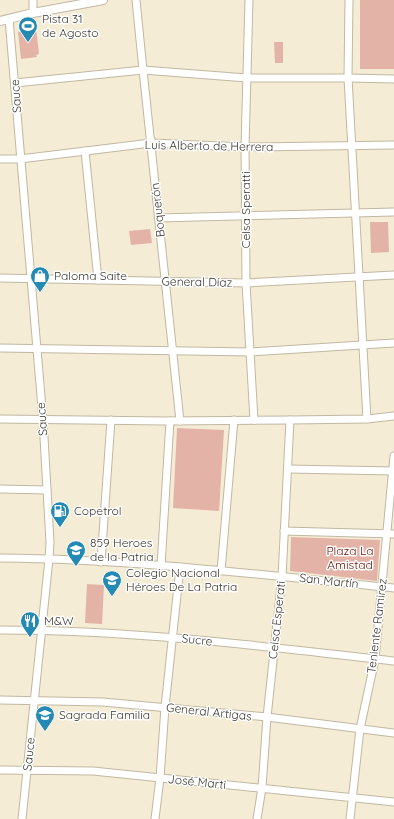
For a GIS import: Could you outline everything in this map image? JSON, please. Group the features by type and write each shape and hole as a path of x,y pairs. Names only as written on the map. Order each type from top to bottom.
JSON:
{"main road":[{"path":"0,21 33,13 103,0"}],"street":[{"path":"32,0 33,13"},
{"name":"Boquerón","path":"136,0 180,421"},
{"name":"Celsa Speratti","path":"249,0 245,147 246,283 254,420"},
{"path":"349,0 348,78 367,419"},
{"name":"Sauce","path":"9,19 43,420 50,542 22,819"},
{"path":"15,83 143,70 247,78 394,79"},
{"name":"Luis Alberto de Herrera","path":"0,159 20,160 151,143 245,147 394,144"},
{"path":"85,151 98,280"},
{"path":"159,218 394,212"},
{"name":"General Díaz","path":"0,278 246,283 394,275"},
{"path":"0,348 250,352 394,343"},
{"path":"0,419 180,421 367,419 394,416"},
{"path":"101,562 111,420"},
{"path":"221,571 234,420"},
{"name":"Celsa Esperati","path":"257,819 262,788 267,717 282,577 290,420"},
{"path":"161,566 168,421"},
{"name":"Teniente Ramirez","path":"350,819 360,729 375,659 382,587 390,534 394,456"},
{"path":"288,469 393,471"},
{"path":"0,489 47,490"},
{"path":"284,531 390,534"},
{"name":"San Martín","path":"0,558 49,559 180,567 394,588"},
{"path":"155,819 180,567"},
{"name":"Sucre","path":"0,630 41,630 172,638 394,661"},
{"name":"General Artigas","path":"0,700 103,702 267,717 394,733"},
{"name":"José Marti","path":"0,770 93,771 394,802"}],"green space":[{"path":"360,0 394,0 394,69 360,69"},
{"name":"Pista 31 de Agosto","path":"36,28 39,54 36,55 37,57 21,59 18,32"},
{"path":"274,42 283,42 283,63 275,63"},
{"path":"370,222 388,222 389,252 371,253"},
{"path":"150,229 152,243 131,245 129,231"},
{"path":"177,428 224,430 219,511 173,508"},
{"name":"Plaza La Amistad","path":"291,537 380,540 377,581 290,571"},
{"path":"87,584 104,585 102,624 85,623"}],"place":[{"name":"Pista 31 de Agosto","path":"28,43"},
{"name":"Paloma Saite","path":"40,293"},
{"name":"Copetrol","path":"60,528"},
{"name":"859 Heroes de la Patria","path":"76,567"},
{"name":"Colegio Nacional Héroes De La Patria","path":"112,597"},
{"name":"M&W","path":"30,638"},
{"name":"Sagrada Familia","path":"45,732"}]}
